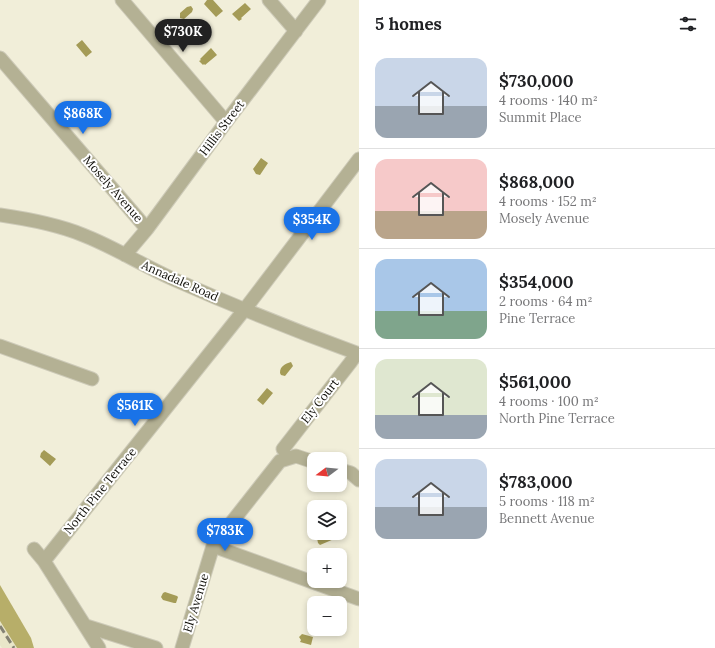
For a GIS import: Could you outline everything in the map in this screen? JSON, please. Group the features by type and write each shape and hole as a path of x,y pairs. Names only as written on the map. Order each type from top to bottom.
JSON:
{"street":[{"path":"122,0 226,122"},
{"path":"269,0 296,31"},
{"name":"Hillis Street","path":"125,255 147,229 226,122 320,0"},
{"name":"Mosely Avenue","path":"0,58 147,229"},
{"name":"North Pine Terrace","path":"44,561 245,309 359,159"},
{"name":"Annadale Road","path":"0,215 28,219 82,234 172,278 358,354"},
{"path":"0,346 92,379"},
{"name":"Ely Court","path":"281,455 358,354"},
{"path":"281,455 296,456 307,460"},
{"name":"Ely Avenue","path":"182,648 214,546 281,455"},
{"path":"347,472 351,473 359,480"},
{"path":"214,546 359,599"},
{"path":"34,549 44,561 99,648"},
{"path":"86,626 156,648"}],"shaded area":[{"path":"207,0 213,0 223,11 216,17 204,4"},
{"path":"245,3 251,9 239,21 232,14"},
{"path":"191,6 193,9 192,12 184,19 180,18 180,13 187,7"},
{"path":"82,40 92,52 86,57 76,45"},
{"path":"211,48 217,55 203,65 199,61"},
{"path":"261,158 268,163 260,175 256,174 253,169"},
{"path":"291,362 293,366 285,376 281,375 280,371 282,367"},
{"path":"267,388 273,393 263,405 257,400"},
{"path":"44,450 56,459 50,466 40,457"},
{"path":"317,540 332,540 320,545"},
{"path":"0,585 31,638 34,648 17,648 0,621"},
{"path":"165,592 178,597 176,603 163,600 161,597"},
{"path":"0,621 17,648 2,648 0,645"},
{"path":"302,634 313,637 311,645 300,642 301,640 299,637"}],"railway":[{"path":"0,626 14,648"}]}
